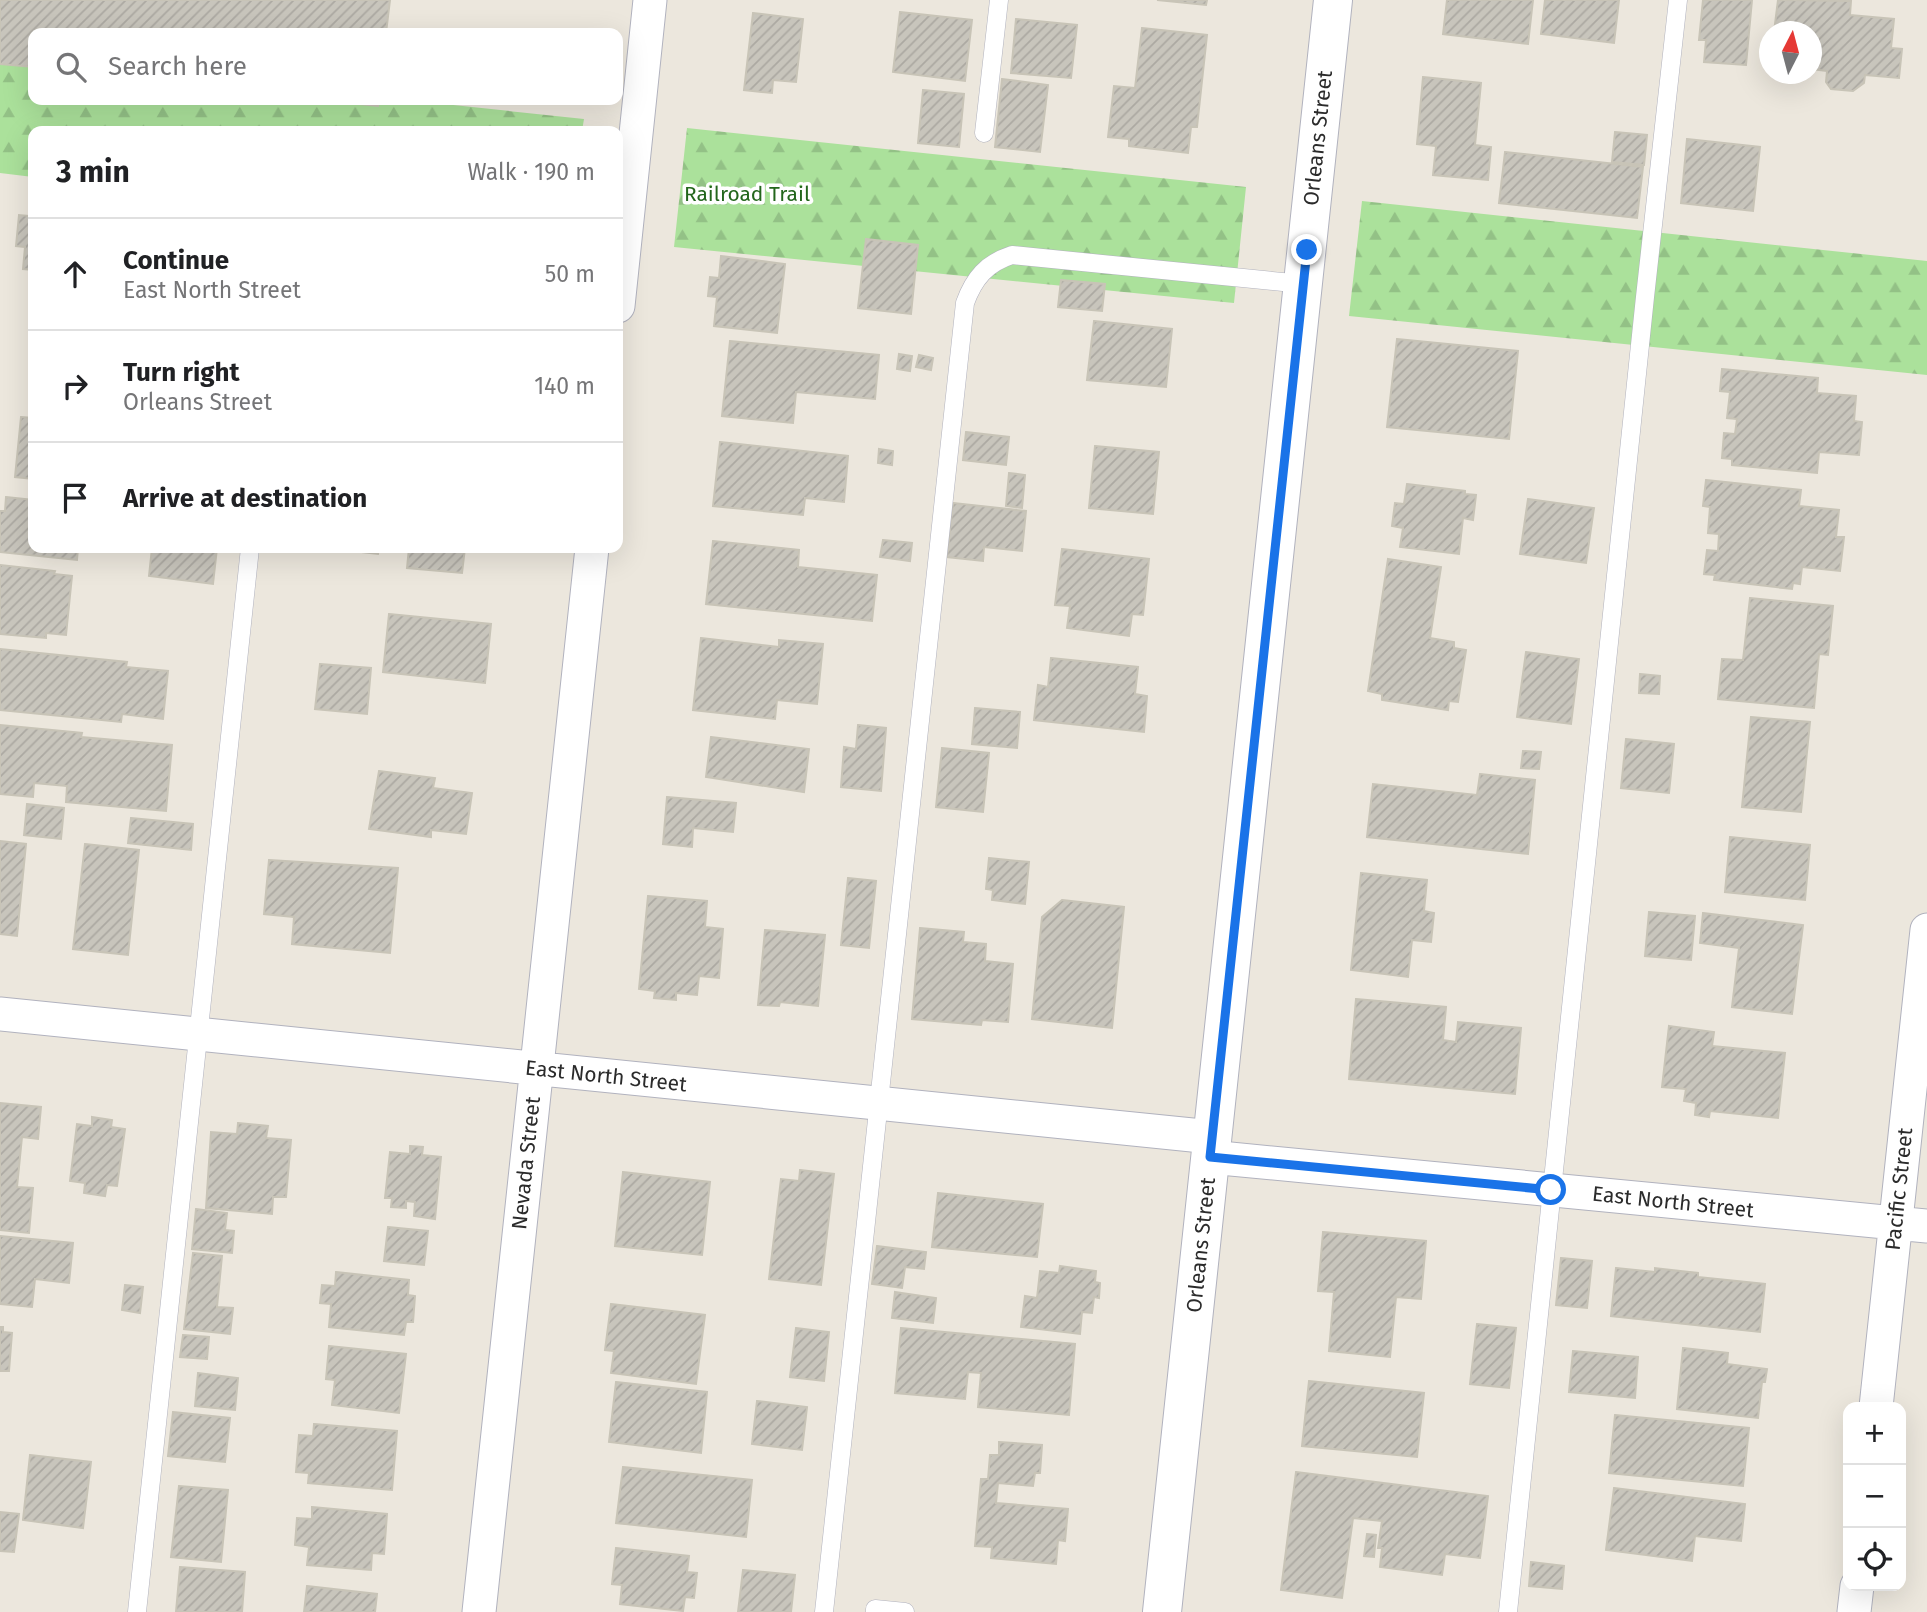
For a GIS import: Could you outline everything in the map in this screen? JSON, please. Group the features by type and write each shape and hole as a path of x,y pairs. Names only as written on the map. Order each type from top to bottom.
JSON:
{"main road":[{"name":"Orleans Street","path":"1162,1612 1333,0"}],"street":[{"path":"623,258 650,0"},
{"name":"Nevada Street","path":"479,1612 591,553"},
{"name":"Pacific Street","path":"1877,1402 1911,1225 1927,930"},
{"name":"East North Street","path":"0,1014 878,1103 1551,1190 1911,1225"},
{"path":"1854,1612 1856,1591"}],"lane":[{"path":"984,134 999,0"},
{"path":"1508,1612 1678,0"},
{"path":"824,1612 961,324 971,285 989,265 1012,255 1303,284"},
{"path":"137,1612 249,553"},
{"path":"874,1612 875,1609 905,1612"}],"green space":[{"path":"0,55 28,58 28,105 453,105 584,119 583,126 28,126 28,176 0,173"},
{"name":"Railroad Trail","path":"687,128 1246,187 1234,303 674,247"},
{"path":"1362,201 1927,261 1927,375 1349,316"}],"building":[{"path":"0,0 390,0 387,28 28,28 28,67 0,64"},
{"path":"1157,0 1207,0 1206,5"},
{"path":"1447,0 1533,0 1528,44 1443,34"},
{"path":"1545,0 1619,0 1614,43 1541,34"},
{"path":"1703,0 1752,0 1746,65 1704,62 1706,40 1699,40"},
{"path":"1778,0 1851,1 1850,15 1894,19 1891,48 1902,49 1899,78 1865,75 1864,83 1853,91 1831,89 1826,82 1827,71 1822,70 1822,21 1775,21"},
{"path":"900,12 972,20 965,81 893,72"},
{"path":"753,13 803,19 796,82 773,80 772,93 744,90"},
{"path":"1016,19 1077,25 1071,78 1011,73"},
{"path":"1142,28 1207,35 1197,127 1191,127 1188,153 1129,146 1129,139 1108,137 1114,86 1135,88"},
{"path":"1423,77 1481,83 1475,145 1491,147 1488,180 1433,175 1436,146 1417,144"},
{"path":"1002,79 1048,85 1040,152 995,147"},
{"path":"923,90 964,94 959,147 918,143"},
{"path":"1615,132 1647,135 1644,165 1612,162"},
{"path":"1687,139 1760,147 1753,211 1681,203"},
{"path":"1505,152 1643,167 1637,218 1499,203"},
{"path":"19,215 28,216 28,270 23,269 25,247 16,246"},
{"path":"866,239 918,245 911,314 858,308"},
{"path":"721,256 785,264 777,333 714,326 717,297 708,296 710,277 719,278"},
{"path":"1061,280 1105,284 1102,311 1058,307"},
{"path":"1094,321 1172,329 1166,387 1087,380"},
{"path":"1397,339 1518,351 1509,439 1387,427"},
{"path":"730,341 879,355 875,399 796,392 793,423 722,416"},
{"path":"899,354 912,356 910,371 897,369"},
{"path":"919,355 933,358 931,370 916,367"},
{"path":"1722,369 1818,378 1817,393 1856,396 1854,421 1862,422 1859,455 1819,452 1817,473 1732,465 1732,459 1722,458 1724,433 1735,434 1737,419 1727,418 1730,392 1720,391"},
{"path":"21,417 28,418 28,478 15,477"},
{"path":"966,432 1009,437 1006,465 963,460"},
{"path":"720,442 848,456 844,502 805,498 803,515 713,506"},
{"path":"1095,446 1159,452 1153,514 1089,508"},
{"path":"879,449 893,451 892,465 878,463"},
{"path":"1009,473 1025,475 1022,508 1006,506"},
{"path":"1706,480 1801,490 1799,506 1839,510 1836,537 1844,537 1840,571 1802,567 1800,584 1793,583 1792,589 1714,580 1715,575 1704,574 1707,550 1718,551 1719,534 1708,533 1710,507 1703,506"},
{"path":"1407,484 1465,491 1465,494 1476,495 1473,520 1463,518 1459,554 1400,547 1403,528 1392,526 1395,503 1404,504"},
{"path":"6,497 28,499 28,553 78,553 77,560 0,552 0,511 5,511"},
{"path":"1528,499 1594,508 1586,563 1520,554"},
{"path":"953,503 1026,511 1022,551 984,547 983,561 947,557"},
{"path":"883,540 912,543 910,561 880,557"},
{"path":"713,541 799,550 798,567 877,575 872,621 706,604"},
{"path":"1062,549 1149,559 1143,615 1132,614 1129,636 1067,628 1070,606 1055,605"},
{"path":"151,553 216,553 213,584 149,576"},
{"path":"408,553 464,553 462,573 407,568"},
{"path":"1388,559 1441,567 1430,638 1454,642 1454,648 1466,650 1458,702 1449,701 1448,710 1382,700 1382,694 1368,691"},
{"path":"0,565 55,571 54,574 72,576 66,635 46,633 46,638 0,634"},
{"path":"1750,598 1833,606 1828,655 1819,654 1814,708 1718,699 1722,659 1743,660"},
{"path":"389,614 491,624 485,683 383,672"},
{"path":"701,638 779,647 779,640 823,644 817,704 777,700 775,719 693,710"},
{"path":"0,649 127,662 126,667 168,671 163,719 122,714 121,722 0,710"},
{"path":"1526,652 1579,659 1571,724 1517,717"},
{"path":"1051,658 1138,667 1135,694 1147,696 1144,732 1034,720 1038,685 1048,687"},
{"path":"320,664 371,668 367,714 315,709"},
{"path":"1640,674 1660,676 1659,694 1639,693"},
{"path":"975,708 1020,712 1017,748 972,744"},
{"path":"1751,717 1810,722 1801,812 1742,807"},
{"path":"0,725 82,733 81,737 172,745 166,811 66,802 67,786 34,783 33,797 0,794"},
{"path":"858,725 886,728 881,791 841,787 844,747 856,749"},
{"path":"711,737 809,749 804,792 706,777"},
{"path":"1626,739 1674,744 1669,793 1621,788"},
{"path":"942,748 989,753 983,812 936,807"},
{"path":"1523,751 1541,752 1539,769 1521,768"},
{"path":"379,771 435,778 433,788 472,793 466,834 431,830 431,837 369,829"},
{"path":"1480,774 1535,780 1528,854 1367,837 1373,784 1477,795"},
{"path":"667,797 736,803 733,832 693,828 692,847 663,844"},
{"path":"27,804 64,808 61,839 24,835"},
{"path":"131,818 193,824 191,850 128,843"},
{"path":"1730,837 1810,845 1805,900 1725,892"},
{"path":"0,841 26,844 17,936 0,934"},
{"path":"85,844 139,850 128,955 73,949"},
{"path":"989,858 1029,862 1025,904 992,900 993,890 986,889"},
{"path":"269,860 398,868 390,953 292,944 294,917 264,914"},
{"path":"1361,873 1427,880 1424,911 1434,913 1431,942 1412,940 1408,977 1351,970"},
{"path":"848,878 876,881 869,948 841,945"},
{"path":"648,896 707,901 705,927 723,929 719,978 699,976 697,995 676,993 676,1000 654,998 655,991 639,989"},
{"path":"1062,900 1124,907 1112,1028 1032,1019 1042,917"},
{"path":"1649,912 1695,916 1691,960 1645,956"},
{"path":"1703,913 1803,925 1792,1014 1732,1007 1739,948 1700,943"},
{"path":"920,928 964,932 963,942 986,944 985,961 1013,964 1008,1022 982,1020 981,1025 912,1019"},
{"path":"765,930 825,935 818,1006 780,1002 779,1006 758,1005"},
{"path":"1356,999 1446,1007 1443,1040 1456,1042 1458,1022 1521,1028 1515,1094 1349,1079"},
{"path":"1669,1026 1714,1032 1712,1046 1785,1053 1778,1118 1710,1111 1709,1117 1695,1115 1696,1103 1684,1101 1686,1089 1662,1087"},
{"path":"0,1103 41,1107 38,1139 22,1137 17,1187 33,1188 29,1233 0,1230"},
{"path":"92,1117 112,1120 111,1127 125,1129 117,1186 107,1185 105,1196 84,1193 85,1183 70,1181 77,1124 92,1126"},
{"path":"238,1123 268,1126 266,1138 291,1140 286,1197 273,1197 272,1214 206,1208 211,1132 237,1134"},
{"path":"410,1146 423,1147 422,1155 441,1157 435,1219 414,1216 415,1202 406,1201 406,1208 391,1207 392,1198 385,1198 390,1152 410,1154"},
{"path":"800,1170 834,1174 821,1285 769,1279 781,1179 799,1181"},
{"path":"623,1172 710,1182 702,1255 615,1246"},
{"path":"938,1193 1043,1204 1037,1257 932,1247"},
{"path":"196,1209 227,1213 225,1230 234,1231 232,1253 192,1249"},
{"path":"388,1227 428,1231 424,1265 384,1261"},
{"path":"1323,1232 1426,1241 1421,1299 1396,1297 1390,1357 1329,1351 1334,1292 1318,1291"},
{"path":"0,1236 73,1243 69,1283 35,1279 32,1307 0,1304"},
{"path":"877,1246 926,1252 924,1269 905,1267 902,1288 872,1284"},
{"path":"193,1253 222,1256 217,1307 233,1308 230,1334 184,1329"},
{"path":"1561,1258 1592,1261 1587,1308 1556,1305"},
{"path":"1060,1266 1096,1271 1095,1282 1100,1283 1099,1298 1094,1297 1092,1313 1082,1312 1080,1334 1021,1327 1025,1296 1037,1298 1040,1271 1059,1273"},
{"path":"1616,1268 1655,1272 1655,1268 1698,1273 1698,1277 1765,1284 1760,1332 1611,1316"},
{"path":"336,1272 409,1280 408,1295 415,1296 413,1322 406,1322 404,1335 329,1327 331,1304 320,1303 322,1285 335,1286"},
{"path":"125,1285 143,1287 140,1313 122,1310"},
{"path":"895,1292 936,1298 933,1323 892,1318"},
{"path":"611,1304 705,1315 696,1384 611,1373 614,1351 605,1350"},
{"path":"1477,1324 1516,1328 1509,1388 1470,1384"},
{"path":"0,1327 3,1327 3,1332 12,1333 9,1371 0,1371"},
{"path":"796,1328 829,1332 824,1381 790,1377"},
{"path":"901,1328 1075,1344 1069,1415 978,1407 981,1373 968,1372 965,1399 895,1393"},
{"path":"183,1335 209,1337 207,1359 180,1357"},
{"path":"329,1346 406,1354 399,1413 332,1405 335,1380 326,1379"},
{"path":"1683,1348 1728,1353 1727,1364 1767,1369 1765,1382 1762,1382 1758,1418 1677,1409"},
{"path":"1573,1351 1638,1357 1635,1398 1569,1392"},
{"path":"198,1373 238,1378 235,1410 195,1406"},
{"path":"1309,1381 1424,1393 1417,1457 1302,1446"},
{"path":"616,1382 707,1392 701,1453 609,1442"},
{"path":"757,1401 807,1407 802,1450 752,1444"},
{"path":"173,1412 230,1418 225,1462 168,1456"},
{"path":"1615,1415 1749,1428 1743,1486 1609,1473"},
{"path":"314,1424 397,1431 392,1490 308,1483 309,1473 296,1472 299,1435 313,1436"},
{"path":"999,1442 1042,1445 1040,1473 1035,1473 1033,1486 998,1483 996,1503 1068,1509 1065,1541 1058,1540 1056,1564 991,1558 992,1547 975,1546 981,1479 988,1479 990,1455 999,1455"},
{"path":"30,1455 91,1462 83,1528 23,1520"},
{"path":"623,1467 752,1480 746,1537 616,1523"},
{"path":"1296,1472 1488,1496 1480,1558 1445,1554 1442,1575 1380,1567 1382,1548 1378,1548 1382,1521 1353,1518 1342,1598 1281,1590"},
{"path":"179,1486 228,1490 221,1562 171,1557"},
{"path":"1614,1488 1745,1504 1741,1541 1695,1536 1692,1561 1606,1550"},
{"path":"312,1507 387,1514 384,1554 372,1553 371,1570 307,1565 309,1547 295,1545 297,1518 312,1519"},
{"path":"0,1512 19,1514 14,1552 0,1551"},
{"path":"1367,1534 1376,1535 1374,1557 1364,1556"},
{"path":"616,1548 689,1556 687,1572 697,1573 694,1598 685,1597 683,1611 620,1604 622,1585 612,1584"},
{"path":"1531,1562 1564,1566 1562,1589 1529,1586"},
{"path":"180,1567 245,1572 242,1612 176,1612"},
{"path":"743,1570 795,1575 791,1612 738,1612"},
{"path":"307,1586 377,1594 375,1612 304,1612"}],"route":[{"path":"1307,250 1210,1157 1551,1190"}]}
